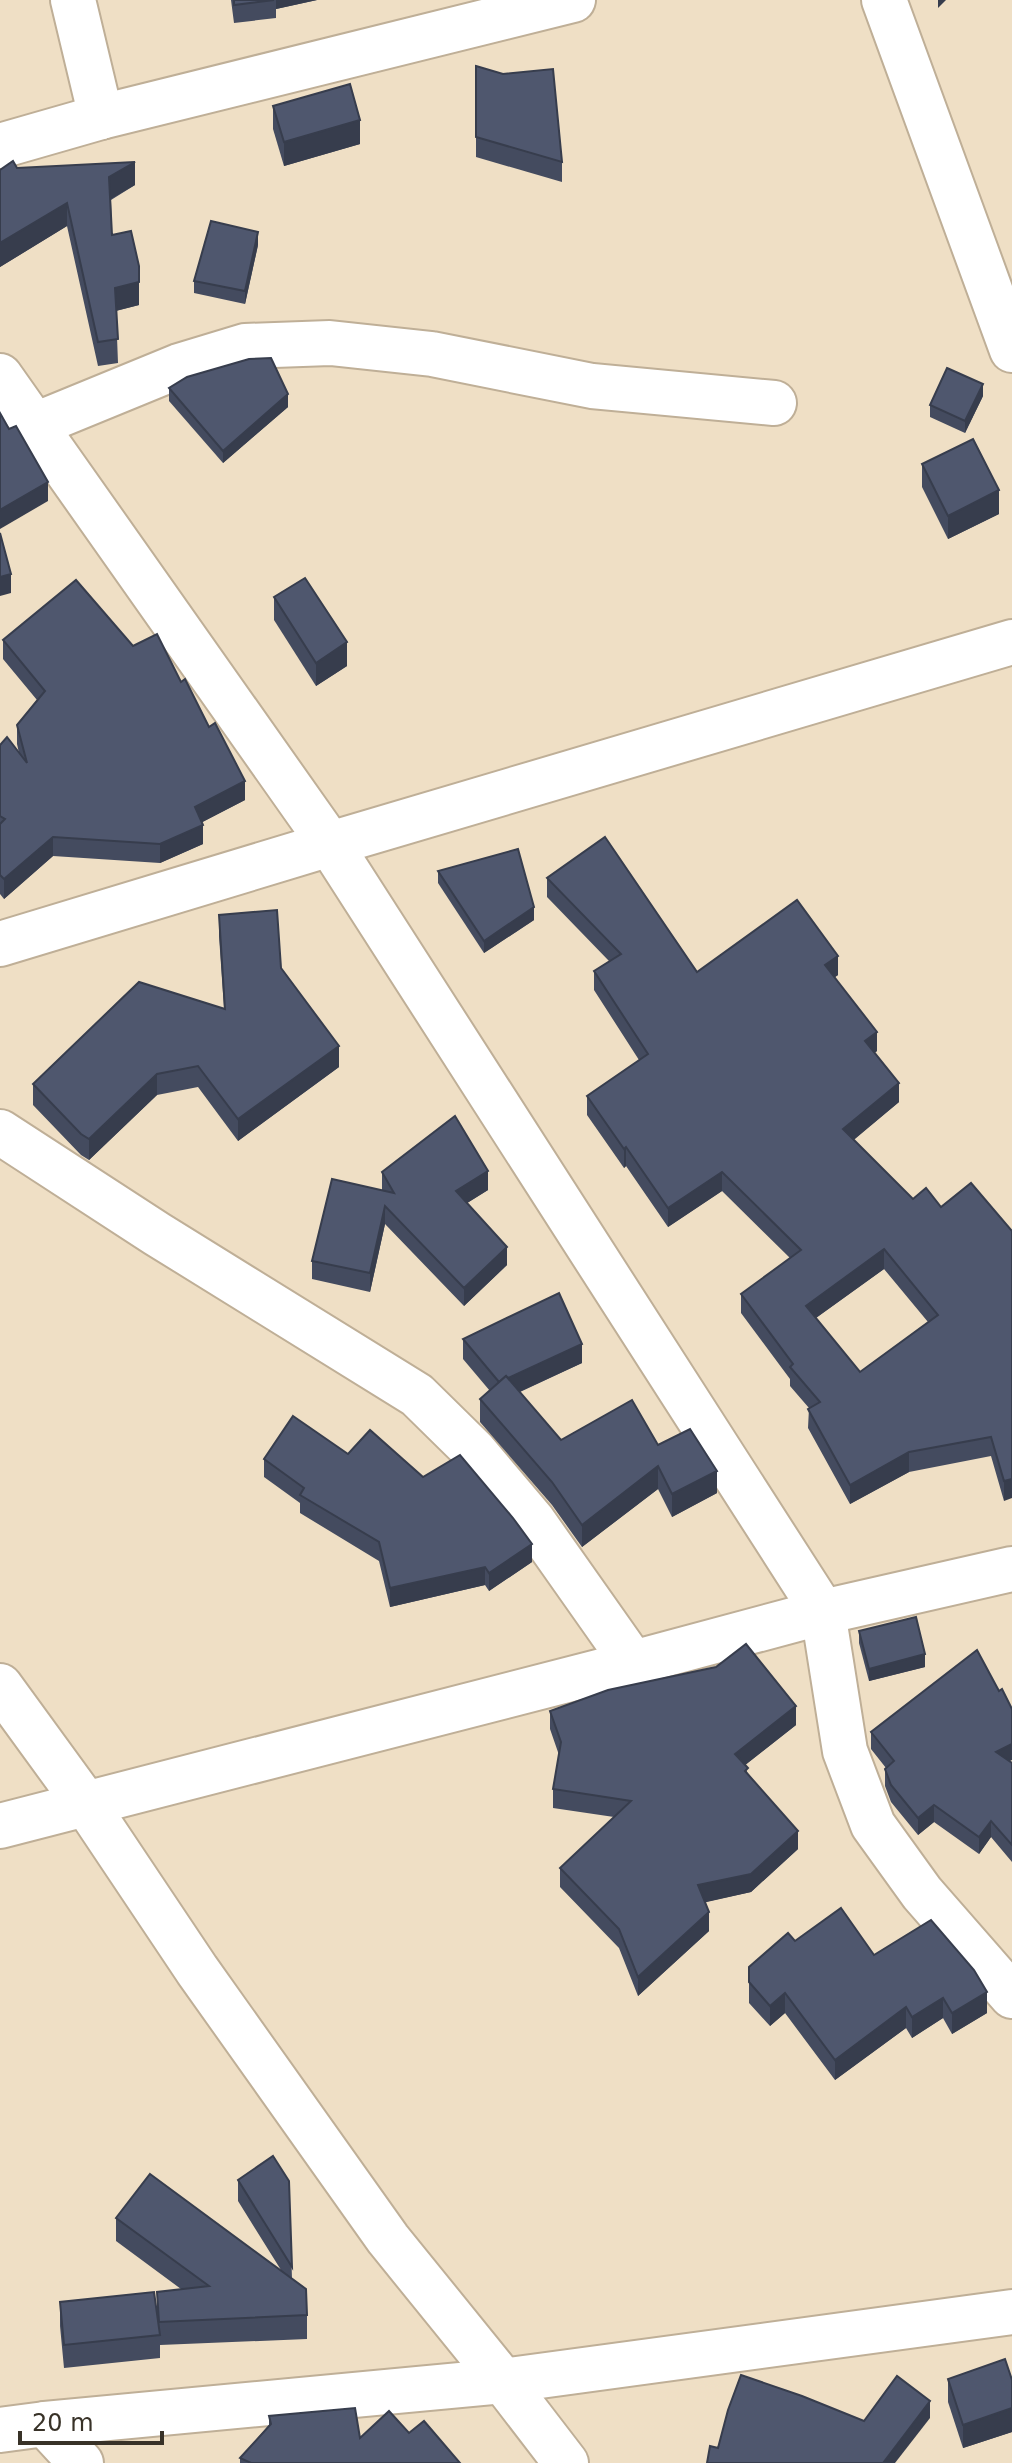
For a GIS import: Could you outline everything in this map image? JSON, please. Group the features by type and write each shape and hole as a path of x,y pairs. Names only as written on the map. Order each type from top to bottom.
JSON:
{"street":[{"path":"73,0 101,117"},
{"path":"0,146 101,117 573,0"},
{"path":"884,0 1012,350"},
{"path":"35,425 179,366 245,346 330,343 432,354 592,386 774,403"},
{"path":"0,376 330,844 823,1612 845,1751 873,1825 922,1893 1012,1996"},
{"path":"0,944 1012,642"},
{"path":"0,1132 157,1234 417,1395 474,1451 533,1521 633,1663"},
{"path":"0,1826 823,1612 1012,1569"},
{"path":"0,1686 86,1804 197,1970 388,2239 566,2463"},
{"path":"0,2430 503,2381 1012,2312"},
{"path":"45,2424 81,2463"}],"building":[{"path":"234,0 274,0 234,5"},
{"path":"476,66 503,74 553,69 562,162 476,137"},
{"path":"350,84 360,120 284,142 273,106"},
{"path":"13,161 17,168 135,162 109,177 112,235 131,231 139,266 139,282 115,288 118,339 98,342 67,203 0,243 0,170"},
{"path":"211,221 258,232 245,291 194,281"},
{"path":"271,358 288,394 223,451 169,388 187,377 249,359"},
{"path":"947,368 983,384 965,421 930,405"},
{"path":"0,413 9,429 16,426 48,482 0,510"},
{"path":"973,439 999,490 948,516 922,464"},
{"path":"0,533 11,574 0,577"},
{"path":"305,578 347,642 316,663 274,597"},
{"path":"76,580 133,646 157,634 181,682 185,679 209,727 215,723 245,781 195,807 203,825 160,844 53,837 4,879 0,875 0,824 5,819 0,816 0,745 7,737 27,763 17,725 45,691 3,640"},
{"path":"605,837 697,972 797,900 838,956 825,965 877,1032 865,1041 899,1083 843,1129 913,1199 926,1188 941,1207 971,1183 1012,1231 1012,1479 1004,1481 991,1437 909,1452 850,1485 808,1409 820,1402 790,1367 793,1364 741,1294 801,1250 722,1172 668,1208 587,1096 648,1054 594,971 621,954 547,878","holes":["884,1249 938,1315 860,1372 806,1306"]},
{"path":"518,849 534,907 484,941 438,871"},
{"path":"277,910 281,968 339,1046 238,1119 198,1066 157,1074 89,1139 33,1084 139,982 225,1009 219,915"},
{"path":"455,1116 488,1171 456,1191 507,1247 464,1288 385,1206 370,1273 312,1261 332,1179 394,1193 382,1172"},
{"path":"559,1293 582,1344 508,1378 506,1376 499,1382 463,1339"},
{"path":"506,1376 561,1440 632,1400 658,1445 690,1429 717,1471 672,1494 658,1466 582,1525 552,1482 480,1399"},
{"path":"293,1416 348,1454 370,1430 423,1477 460,1455 532,1544 489,1573 485,1567 390,1588 379,1542 300,1495 304,1488 264,1459"},
{"path":"916,1617 925,1654 869,1669 859,1631"},
{"path":"746,1644 796,1706 735,1754 748,1768 745,1771 798,1831 751,1874 698,1885 709,1912 638,1977 619,1929 560,1868 631,1801 553,1789 561,1742 550,1711 608,1690 716,1667"},
{"path":"977,1650 1012,1709 1012,1744 996,1752 1012,1763 1012,1845 991,1821 979,1837 934,1805 918,1818 891,1785 885,1769 894,1761 871,1732"},
{"path":"841,1908 874,1955 931,1920 974,1970 987,1992 952,2013 943,1998 912,2017 906,2007 835,2060 785,1993 770,2006 749,1982 749,1967 788,1933 795,1941"},
{"path":"273,2156 289,2181 292,2267 238,2180"},
{"path":"150,2174 306,2289 307,2315 159,2322 157,2292 209,2286 116,2218"},
{"path":"154,2292 160,2335 64,2345 60,2302"},
{"path":"1005,2359 1012,2380 1012,2408 963,2425 948,2379"},
{"path":"741,2375 864,2421 897,2376 930,2401 883,2463 707,2463 710,2446 718,2448"},
{"path":"355,2408 360,2438 389,2411 409,2433 424,2421 460,2463 251,2463 240,2458 271,2424 269,2416"}]}
